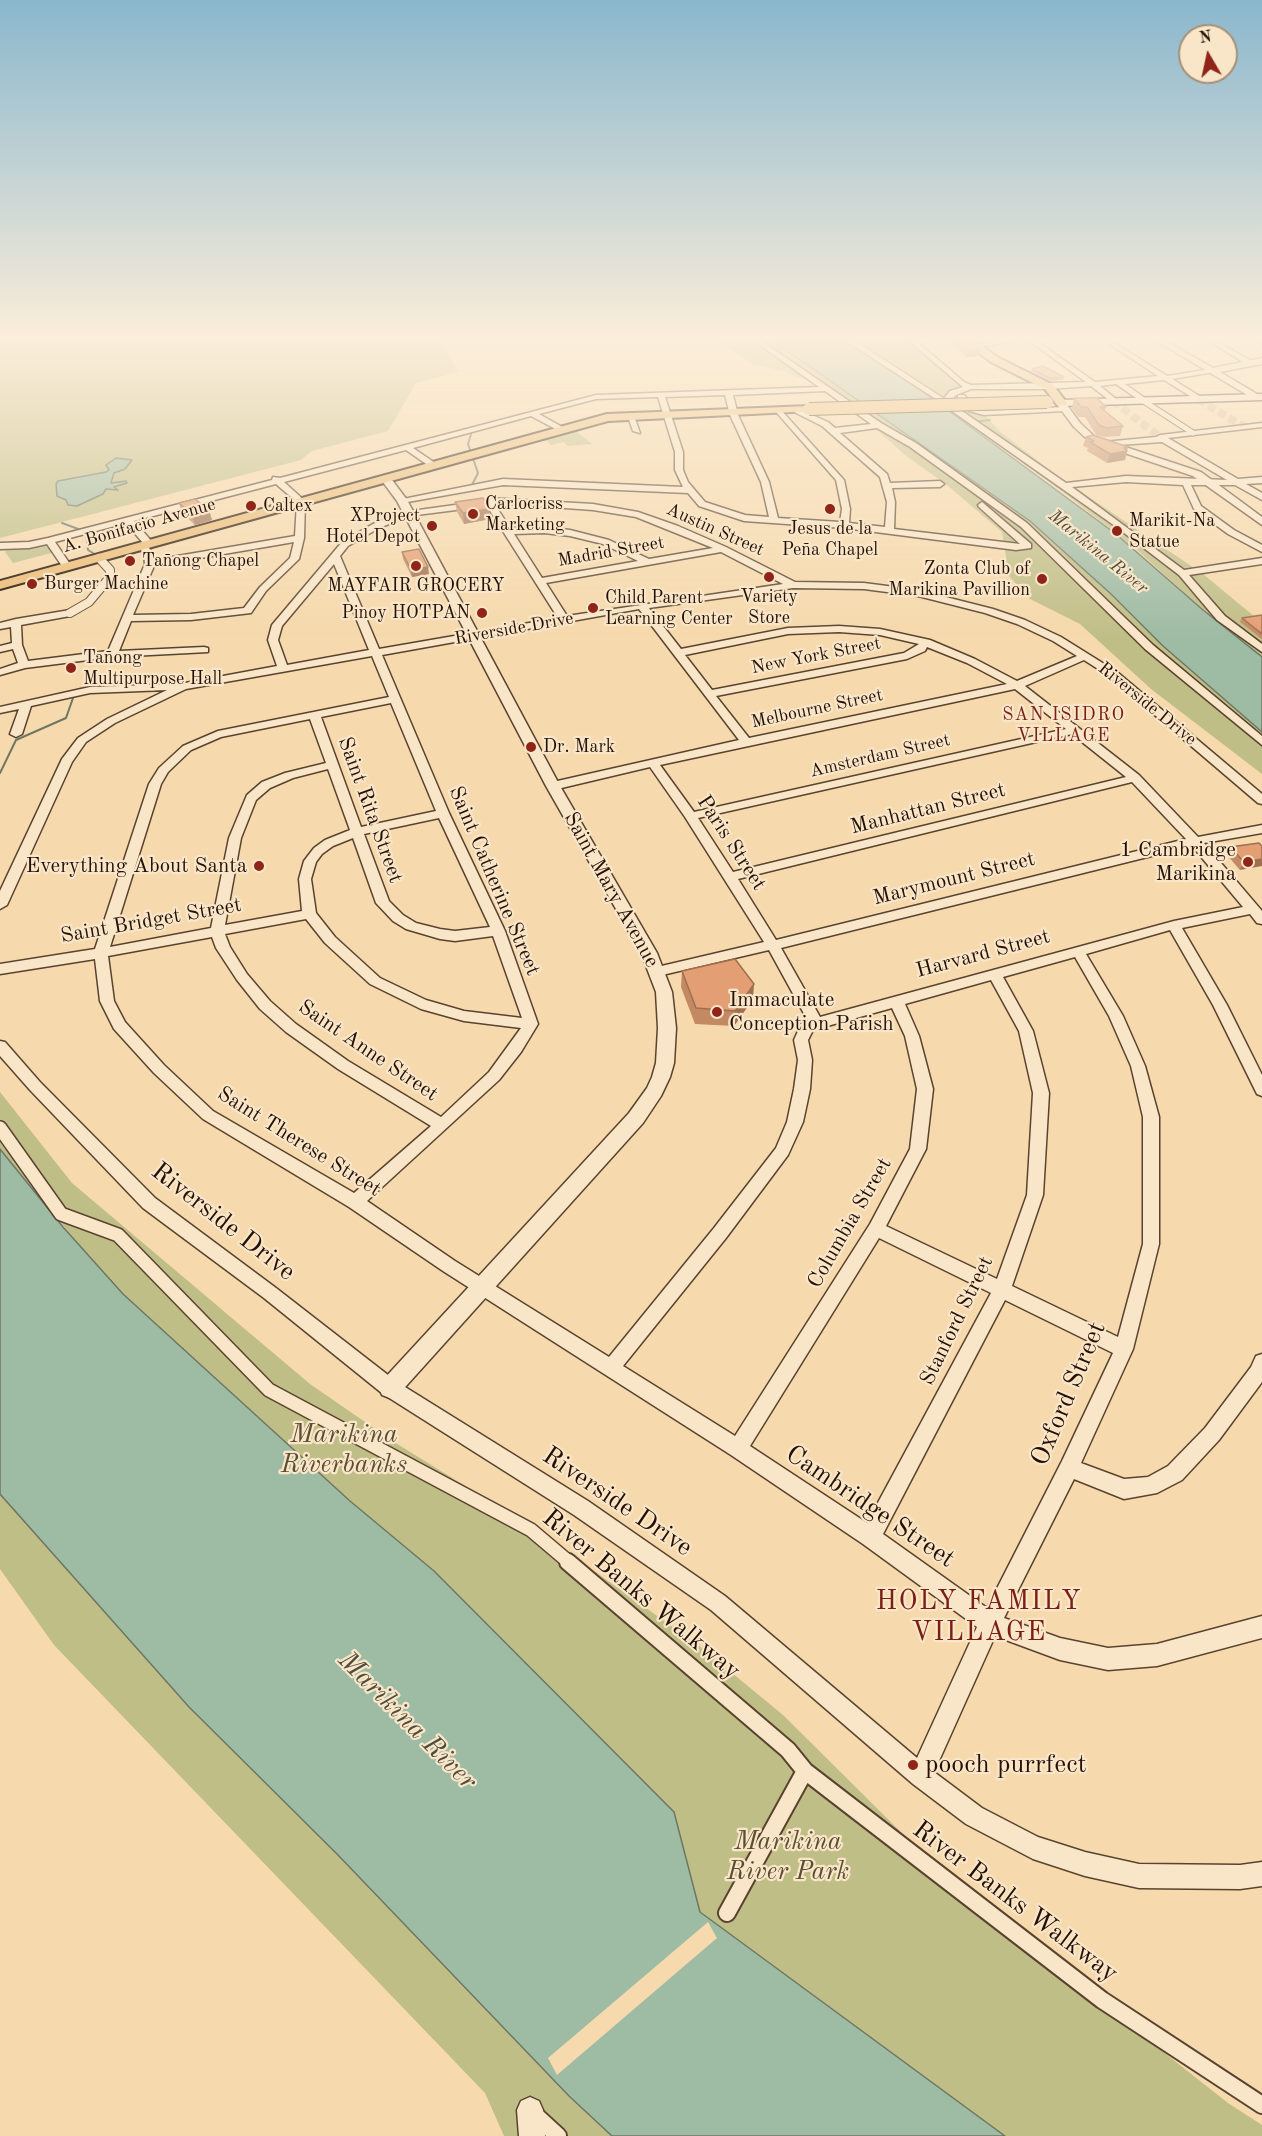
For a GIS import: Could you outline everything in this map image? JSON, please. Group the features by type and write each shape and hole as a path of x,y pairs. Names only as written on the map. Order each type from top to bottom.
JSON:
{"main road":[{"name":"A. Bonifacio Avenue","path":"0,585 525,440"}],"street":[{"path":"0,546 29,545 49,541 430,440"},
{"path":"674,440 679,452 681,475 688,490 702,504 717,510 744,518 844,525 1016,547 1028,546 963,490"},
{"path":"744,440 765,482 774,521"},
{"path":"805,440 840,480 846,509 844,525"},
{"path":"844,440 876,468 888,486 891,502 888,530"},
{"path":"906,440 1024,525 1149,647 1262,742"},
{"path":"997,440 1111,519 1182,573 1221,618 1262,649"},
{"path":"1094,440 1185,469 1212,484 1262,522"},
{"path":"1104,444 1145,440"},
{"path":"1164,440 1262,497"},
{"path":"406,446 432,465"},
{"name":"Saint Mary Avenue","path":"385,478 402,500 407,514 475,636 553,786 657,971 666,1009 667,1045 665,1063 655,1091 626,1130 390,1388"},
{"path":"129,618 191,617 247,611 263,589 294,559 299,538 301,501 276,479"},
{"path":"1062,486 1126,479 1212,484 1262,480"},
{"path":"402,500 474,486 511,482 688,490"},
{"path":"1186,483 1197,507 1231,532 1262,549"},
{"path":"888,486 940,484"},
{"path":"488,501 565,620"},
{"name":"Austin Street","path":"284,670 273,640 277,625 345,544 376,526 407,514 488,501 549,502 638,515 723,549 793,585"},
{"path":"112,654 150,564 146,545 127,519"},
{"path":"508,531 544,530 570,533 606,542 648,562"},
{"path":"150,564 299,538"},
{"path":"49,541 67,567"},
{"name":"Madrid Street","path":"539,581 723,549"},
{"name":"Saint Catherine Street","path":"335,556 443,813 498,931 531,1024"},
{"path":"0,626 70,613 89,602 110,577 110,570 99,558"},
{"path":"1182,573 1262,561"},
{"name":"Riverside Drive","path":"0,905 66,760 82,740 111,721 183,686 642,606 793,585 864,586 918,593 952,600 1021,622 1085,656 1113,674 1262,800"},
{"path":"642,606 747,742"},
{"path":"16,622 17,645 24,665"},
{"path":"678,653 788,631 839,629 880,632 926,642 971,661 1017,685 1135,778 1195,841 1258,914"},
{"name":"New York Street","path":"708,694 907,656 921,649 926,642"},
{"path":"0,649 17,645"},
{"path":"0,672 24,665 112,654 204,650"},
{"name":"Melbourne Street","path":"553,786 1017,685 1085,656"},
{"path":"0,710 90,690 183,686"},
{"name":"Saint Therese Street","path":"396,699 218,734 187,748 163,770 155,783 101,953 107,1001 119,1025 159,1069 207,1115 355,1202 481,1287"},
{"path":"16,734 27,703"},
{"name":"Saint Rita Street","path":"314,714 383,903 398,918 411,926 440,934 455,936 498,931"},
{"name":"Amsterdam Street","path":"691,816 1076,730"},
{"name":"Paris Street","path":"653,763 691,816 773,945 816,1022"},
{"path":"217,932 236,837 251,798 266,786 289,775 332,765"},
{"name":"Manhattan Street","path":"730,878 1135,778"},
{"path":"355,1202 494,1076 531,1024 464,1016 421,1004 375,981 330,940 309,914 305,879 310,861 318,851 329,843 356,832 443,813"},
{"name":"Marymount Street","path":"657,971 773,945 1195,841 1262,829"},
{"name":"Saint Bridget Street","path":"0,969 101,953 309,914"},
{"name":"Harvard Street","path":"816,1022 1174,925 1258,914"},
{"path":"1174,925 1220,1005 1262,1090"},
{"name":"Saint Anne Street","path":"217,932 223,948 242,977 265,1005 291,1028 343,1065 442,1125"},
{"name":"Oxford Street","path":"921,1776 990,1623 1069,1468 1124,1349 1151,1244 1153,1126 1138,1066 1116,1016 1078,951"},
{"name":"Stanford Street","path":"870,1537 1002,1289 1035,1195 1041,1093 1026,1030 996,975"},
{"name":"Columbia Street","path":"738,1449 876,1229 918,1149 925,1089 912,1036 896,1000"},
{"path":"611,1368 720,1233 782,1151 795,1122 802,1089 805,1060 802,1033 807,1026 816,1022"},
{"name":"Riverside Drive","path":"0,1046 35,1086 149,1203 270,1293 390,1388 581,1508 718,1604 921,1776 974,1816 1033,1847 1085,1864 1139,1876 1240,1877 1262,1874"},
{"name":"River Banks Walkway","path":"0,1128 61,1214 118,1235 269,1390 531,1530 788,1750 805,1772 1102,2000 1262,2105"},
{"path":"876,1229 1124,1349"},
{"name":"Cambridge Street","path":"481,1287 738,1449 870,1537 990,1623 1060,1648 1107,1659 1157,1655 1262,1627"},
{"path":"1069,1468 1124,1489 1150,1486 1175,1473 1205,1442 1261,1369"},
{"path":"727,1913 805,1772"},
{"path":"530,2110 532,2136"},
{"path":"530,2110 558,2136"}],"green space":[{"path":"0,440 355,440 312,451 301,460 0,538"},
{"path":"545,440 587,440 592,444 567,446 564,442 551,445"},
{"path":"888,440 914,440 1030,521 1111,594 1163,646 1262,732 1262,774 1151,689 1080,624 1030,599 1009,576 1002,532 947,485"},
{"path":"990,440 1011,440 1055,474 1203,574 1255,617 1262,616 1262,657 1203,610 1136,549 1067,495"},
{"path":"47,542 55,552 13,563 5,552 7,549"},
{"name":"Marikina River Park","path":"0,1092 72,1183 310,1384 394,1442 535,1529 698,1645 783,1715 910,1841 1105,2006 1228,2103 1262,2125 1262,2136 1005,2136 700,1912 674,1812 434,1571 350,1501 123,1294 94,1263 0,1149"},
{"path":"0,1494 189,1707 337,1854 569,2096 612,2136 504,2136 485,2093 54,1645 0,1569"}],"water":[{"name":"Marikina River","path":"914,440 988,440 1116,534 1203,610 1262,657 1262,732 1163,646 1111,594 1030,521"},
{"path":"116,458 132,460 125,469 114,473 111,483 126,481 127,483 114,487 118,490 106,489 103,494 77,506 68,505 66,500 57,496 58,481 106,472 109,470 106,465"},
{"name":"Marikina River","path":"0,1149 63,1227 123,1294 350,1501 434,1571 674,1812 700,1912 1005,2136 612,2136 569,2096 337,1854 189,1707 0,1494"}],"pier":[{"path":"708,1922 717,1938 557,2075 548,2058"}],"building":[{"path":"1091,440 1107,440 1128,447 1124,448 1127,451 1110,454 1090,442 1094,441"},
{"path":"483,498 489,509 463,513 455,502"},
{"path":"195,499 209,510 192,515 179,503"},
{"path":"419,549 428,567 411,570 402,552"},
{"path":"1262,615 1262,634 1242,618"},
{"path":"1259,843 1262,846 1262,859 1244,862 1230,847"},
{"path":"735,959 754,984 735,1011 696,1008 682,971"}],"waterway":[{"path":"469,440 468,444 478,473 471,487"},
{"path":"62,523 81,530"},
{"path":"86,533 88,550 93,553"},
{"path":"0,773 16,740 66,718 73,698"}],"place":[{"name":"Caltex","path":"251,506"},
{"name":"Jesus de la Peña Chapel","path":"830,509"},
{"name":"Carlocriss Marketing","path":"473,514"},
{"name":"XProject Hotel Depot","path":"432,526"},
{"name":"Marikit-Na Statue","path":"1117,531"},
{"name":"Tañong Chapel","path":"130,561"},
{"name":"MAYFAIR GROCERY","path":"416,566"},
{"name":"Variety Store","path":"769,577"},
{"name":"Zonta Club of Marikina Pavillion","path":"1042,579"},
{"name":"Burger Machine","path":"32,584"},
{"name":"Child Parent Learning Center","path":"593,608"},
{"name":"Pinoy HOTPAN","path":"482,613"},
{"name":"Tañong Multipurpose Hall","path":"71,668"},
{"name":"Dr. Mark","path":"531,747"},
{"name":"1 Cambridge Marikina","path":"1248,862"},
{"name":"Everything About Santa","path":"259,866"},
{"name":"Immaculate Conception Parish","path":"717,1012"},
{"name":"pooch purrfect","path":"913,1765"}],"district":[{"name":"SAN ISIDRO VILLAGE","path":"1064,725"},
{"name":"HOLY FAMILY VILLAGE","path":"979,1618"}],"park label":[{"name":"Marikina Riverbanks","path":"344,1450"}]}
